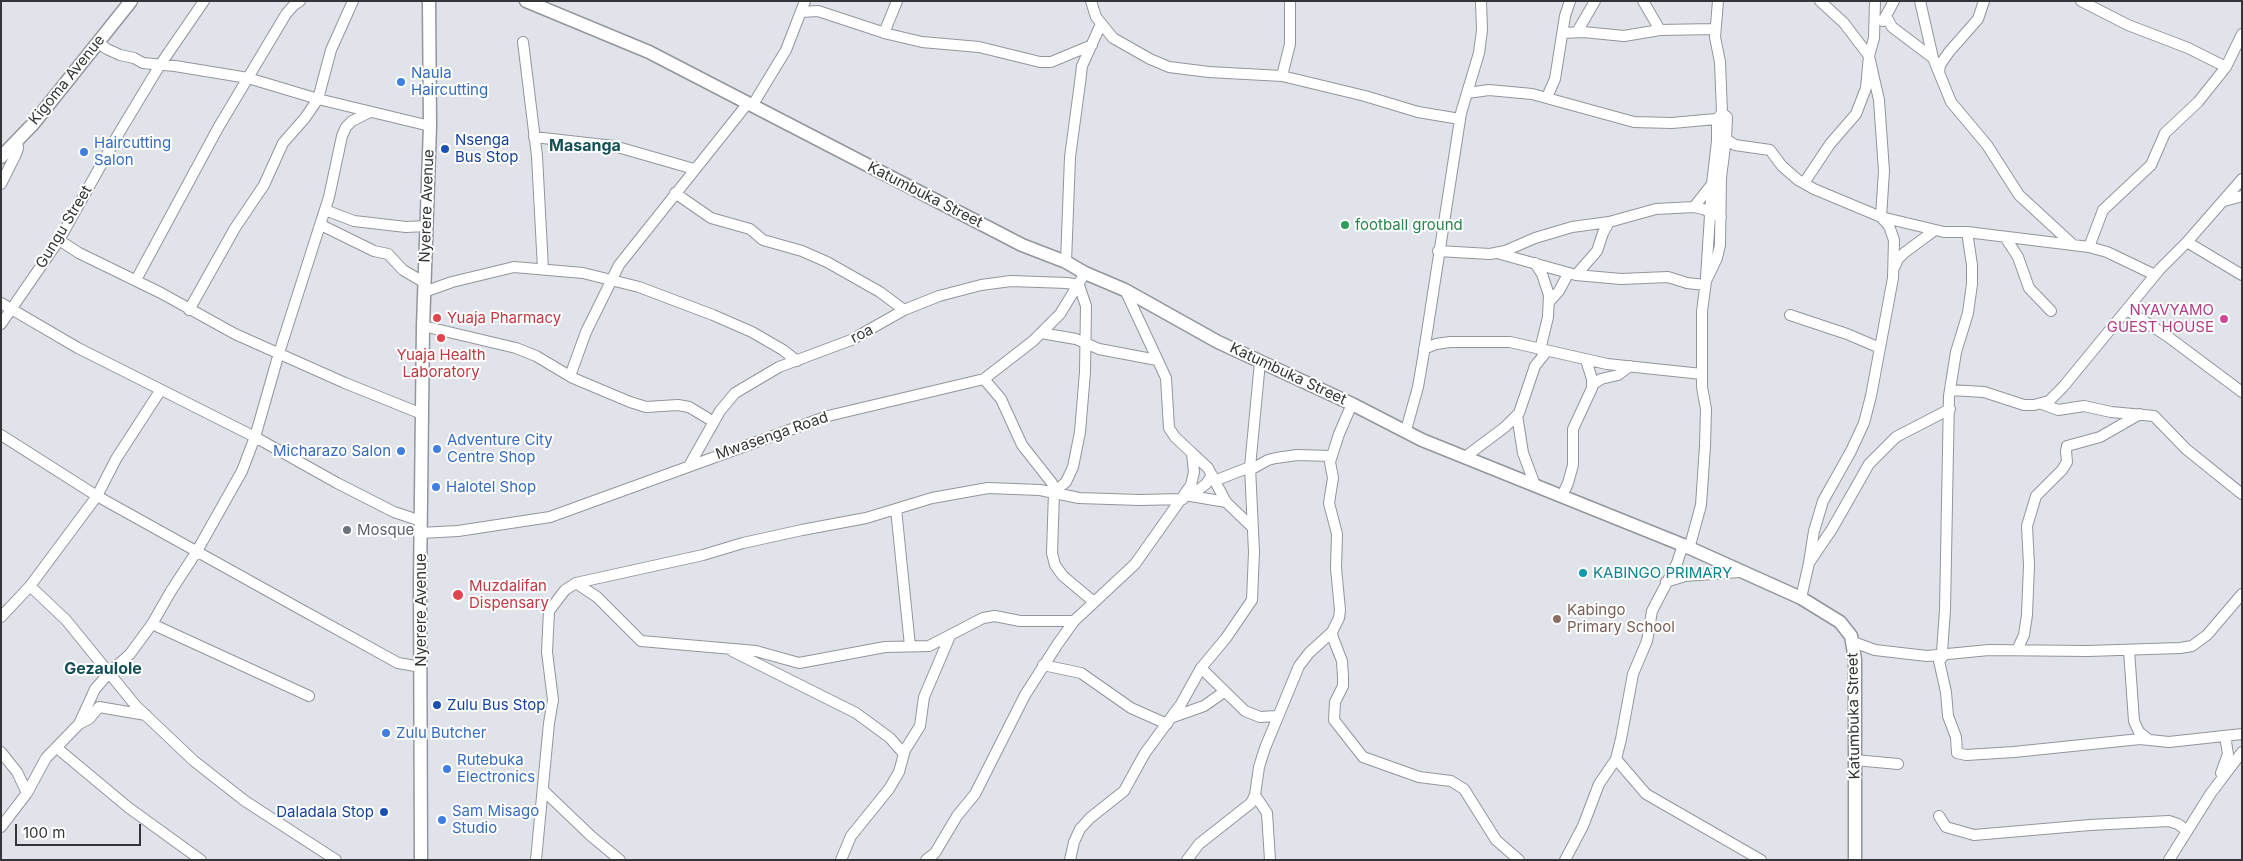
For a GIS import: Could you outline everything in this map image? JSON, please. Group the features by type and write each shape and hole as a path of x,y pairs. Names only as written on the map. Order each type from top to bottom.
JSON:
{"main road":[{"name":"Kigoma Avenue","path":"1,156 17,141 131,1"},
{"name":"Nyerere Avenue","path":"421,860 420,527 423,326 430,126 428,1"},
{"name":"Katumbuka Street","path":"526,1 548,5 648,52 1022,245 1066,262 1085,273 1125,290 1218,342 1352,404 1406,430 1422,440 1686,547 1801,598 1840,622 1853,642 1856,682 1855,860"}],"street":[{"name":"Gungu Street","path":"1,324 59,240 119,133 160,66 204,1"},
{"path":"136,280 218,128 286,14 300,1"},
{"path":"189,310 235,228 264,185 283,143 305,118 318,99 331,50 353,1"},
{"path":"884,33 897,1"},
{"path":"1091,1 1096,17 1113,38 1150,59 1169,67 1209,72 1282,76 1365,96 1418,112 1460,119"},
{"path":"1282,76 1290,44 1290,1"},
{"path":"1406,430 1418,387 1460,119 1479,53 1482,30 1482,1"},
{"path":"1547,97 1555,79 1570,1"},
{"path":"1577,32 1595,1"},
{"path":"1643,1 1660,30"},
{"path":"1565,860 1583,826 1599,784 1616,759 1633,674 1647,641 1655,601 1686,547 1701,506 1706,410 1702,374 1702,311 1706,283 1712,184 1719,116 1720,62 1716,51 1714,29 1718,1"},
{"path":"1874,38 1875,1"},
{"path":"1804,183 1830,144 1856,114 1866,88 1869,56 1874,38 1894,1"},
{"path":"1920,1 1932,58 1951,102 1987,145 2019,195 2071,243"},
{"path":"1939,73 1940,65 1949,52 1978,19 1984,1"},
{"path":"2081,1 2128,25 2188,48 2226,67"},
{"path":"1801,598 1814,531 1823,501 1851,451 1864,423 1871,396 1893,271 1894,240 1889,226 1882,217 1884,171 1879,100 1869,56 1844,23 1822,2"},
{"path":"570,376 586,332 612,279 629,251 694,169 750,105 786,50 801,6 884,33 922,42 979,47 1040,62 1050,62 1092,45"},
{"path":"1886,16 1892,26 1932,58"},
{"path":"1066,262 1070,157 1082,66 1101,24"},
{"path":"1563,33 1577,32 1624,36 1660,30 1714,29"},
{"path":"2089,247 2104,210 2148,168 2165,133 2198,102 2226,67 2230,54 2242,34"},
{"path":"98,42 120,55 134,58 143,63 175,66 248,78 318,99 430,126"},
{"path":"523,42 534,137 543,269"},
{"path":"1468,93 1489,90 1547,97 1634,122 1672,123 1719,116 1727,117 1721,177 1720,244 1717,258 1706,283"},
{"path":"1,827 27,793 46,758 78,724 90,697 110,672 130,654 152,624 197,551 242,471 255,437 279,353 321,226 346,127 360,116 370,112"},
{"path":"534,137 614,146 694,169"},
{"path":"1726,139 1735,145 1770,150 1782,166 1814,189 1882,217 1935,230 1967,232 2044,242 2071,243 2107,252 2155,275"},
{"path":"1,184 16,154 18,148 17,141"},
{"path":"1950,390 1984,392 2024,405 2042,404 2049,401 2063,387 2155,275 2187,242 2242,179"},
{"path":"1694,207 1712,184"},
{"path":"675,193 711,218 750,229 762,240 827,262 880,292 904,310"},
{"path":"2223,202 2242,196"},
{"path":"1496,253 1572,227 1609,222 1656,209 1694,207 1721,217"},
{"path":"325,210 354,221 396,227 427,226"},
{"path":"1549,302 1596,251 1602,233 1609,222"},
{"path":"321,226 374,251 388,254 424,288 514,267 583,273 612,279 673,298 752,332 783,350 797,361"},
{"path":"1893,271 1898,259 1904,253 1935,230"},
{"path":"1945,654 1942,652 1945,610 1950,390 1956,352 1968,313 1972,284 1972,264 1967,232"},
{"path":"2005,237 2018,258 2029,288 2051,311"},
{"path":"59,240 79,253 136,280 235,334 422,414"},
{"path":"2187,242 2242,275"},
{"path":"1438,251 1496,253 1572,275 1621,279 1668,277 1687,283 1706,283"},
{"path":"1465,457 1505,427 1517,415 1523,405 1529,379 1544,350 1549,302 1546,285 1535,263"},
{"name":"Mwasenga Road","path":"420,527 458,531 550,517 828,416 984,379 1041,333 1060,314 1085,273"},
{"name":"roa","path":"689,466 720,411 735,393 759,378 851,340 904,310 939,296 981,285 1011,281 1079,285"},
{"path":"1054,492 1066,482 1073,468 1080,432 1086,343 1086,306 1079,285"},
{"path":"1125,290 1166,378 1169,428 1175,438 1208,468 1226,502 1253,528"},
{"path":"1,304 160,391 255,437 336,484 394,512 420,527"},
{"path":"2127,310 2167,336 2242,392"},
{"path":"1790,315 1847,334 1880,348"},
{"path":"423,326 516,348 536,356 570,376 630,402 646,407 678,405 689,407 714,422"},
{"path":"1041,333 1076,339 1098,349 1157,360"},
{"path":"1424,349 1436,344 1469,341 1510,342 1586,360 1702,374"},
{"path":"1562,496 1573,465 1572,429 1587,401 1592,385 1586,360"},
{"path":"1070,860 1074,842 1080,830 1090,818 1124,792 1145,753 1170,721 1201,668 1226,638 1252,600 1254,591 1250,469 1260,362"},
{"path":"1592,385 1601,379 1618,375 1630,366"},
{"path":"984,379 1001,400 1022,445 1050,479 1054,492 1052,553 1055,565 1063,576 1094,602"},
{"path":"1,617 30,586 97,496 116,459 160,391"},
{"path":"1187,860 1199,844 1245,808 1255,795 1259,767 1276,716 1299,666 1309,652 1332,632 1339,618 1336,568 1337,534 1329,503 1332,483 1331,456 1352,404"},
{"path":"2042,404 2058,410 2084,406 2121,414 2154,416 2186,449 2242,494"},
{"path":"1809,563 1832,529 1869,464 1879,452 1914,426 1950,409"},
{"path":"2017,650 2024,635 2027,614 2029,565 2027,526 2036,496 2062,470 2067,462 2066,451 2068,446 2100,437 2140,414"},
{"path":"1517,415 1523,453 1535,485"},
{"path":"1,435 97,496 398,663 421,667"},
{"path":"926,860 935,853 957,816 975,794 1025,695 1043,665 1074,621 1134,564 1186,497 1194,479 1192,453"},
{"path":"1186,497 1213,478 1250,469 1276,458 1296,455 1331,456"},
{"path":"536,860 549,723 553,700 546,652 548,611 565,590 576,583 703,555 743,543 866,518 932,498 988,488 1054,492 1079,498 1140,500 1186,497 1226,502"},
{"path":"896,509 910,646"},
{"path":"1666,582 1685,576 1739,572"},
{"path":"576,583 596,597 641,641 756,651 770,654 788,662 804,664 885,647 929,646 983,618 995,616 1020,621 1074,621"},
{"path":"30,586 66,620 146,715 194,761 245,801 336,860"},
{"path":"1853,642 1875,650 1927,656 1989,650 2180,648 2192,646 2207,635 2242,594"},
{"path":"152,624 309,696"},
{"path":"1332,632 1335,646 1342,661 1343,677 1343,686 1335,702 1334,718 1336,724 1360,754 1367,759 1419,777 1446,780 1458,785 1470,796 1477,811 1496,840 1519,860"},
{"path":"841,860 851,836 894,782 904,754 920,726 924,697 951,635"},
{"path":"729,650 856,713 890,738 904,754"},
{"path":"2129,650 2134,720 2139,732 2149,740"},
{"path":"1945,654 1939,659 1939,665 1946,692 1948,716 1955,734 1958,754 2034,751 2140,739 2169,742 2242,734"},
{"path":"1043,665 1081,673 1131,708 1170,721 1204,706 1224,692"},
{"path":"1201,668 1224,692 1251,714 1260,717 1276,716"},
{"path":"78,724 92,716 99,707 146,715"},
{"path":"2211,793 2226,762 2228,748 2225,736"},
{"path":"57,748 129,808 201,860"},
{"path":"1,752 17,772 27,793"},
{"path":"2169,860 2211,793 2242,752"},
{"path":"1616,759 1645,794 1732,846 1749,860"},
{"path":"1616,759 1646,794 1761,860"},
{"path":"1855,760 1898,764"},
{"path":"544,790 591,836 620,860"},
{"path":"1255,795 1267,814 1270,860"},
{"path":"1939,816 1946,827 1974,835 2090,825 2170,821 2187,831"}],"place":[{"name":"Naula Haircutting","path":"401,82"},
{"name":"Nsenga Bus Stop","path":"445,149"},
{"name":"Haircutting Salon","path":"84,152"},
{"name":"football ground","path":"1345,225"},
{"name":"Yuaja Pharmacy","path":"437,318"},
{"name":"NYAVYAMO GUEST HOUSE","path":"2224,319"},
{"name":"Yuaja Health Laboratory","path":"441,338"},
{"name":"Adventure City Centre Shop","path":"437,449"},
{"name":"Micharazo Salon","path":"401,451"},
{"name":"Halotel Shop","path":"436,487"},
{"name":"Mosque","path":"347,530"},
{"name":"KABINGO PRIMARY","path":"1583,573"},
{"name":"Muzdalifan Dispensary","path":"458,595"},
{"name":"Kabingo Primary School","path":"1557,619"},
{"name":"Zulu Bus Stop","path":"437,705"},
{"name":"Zulu Butcher","path":"386,733"},
{"name":"Rutebuka Electronics","path":"447,769"},
{"name":"Daladala Stop","path":"384,812"},
{"name":"Sam Misago Studio","path":"442,820"}],"district":[{"name":"Masanga","path":"585,146"},
{"name":"Gezaulole","path":"103,669"}]}
